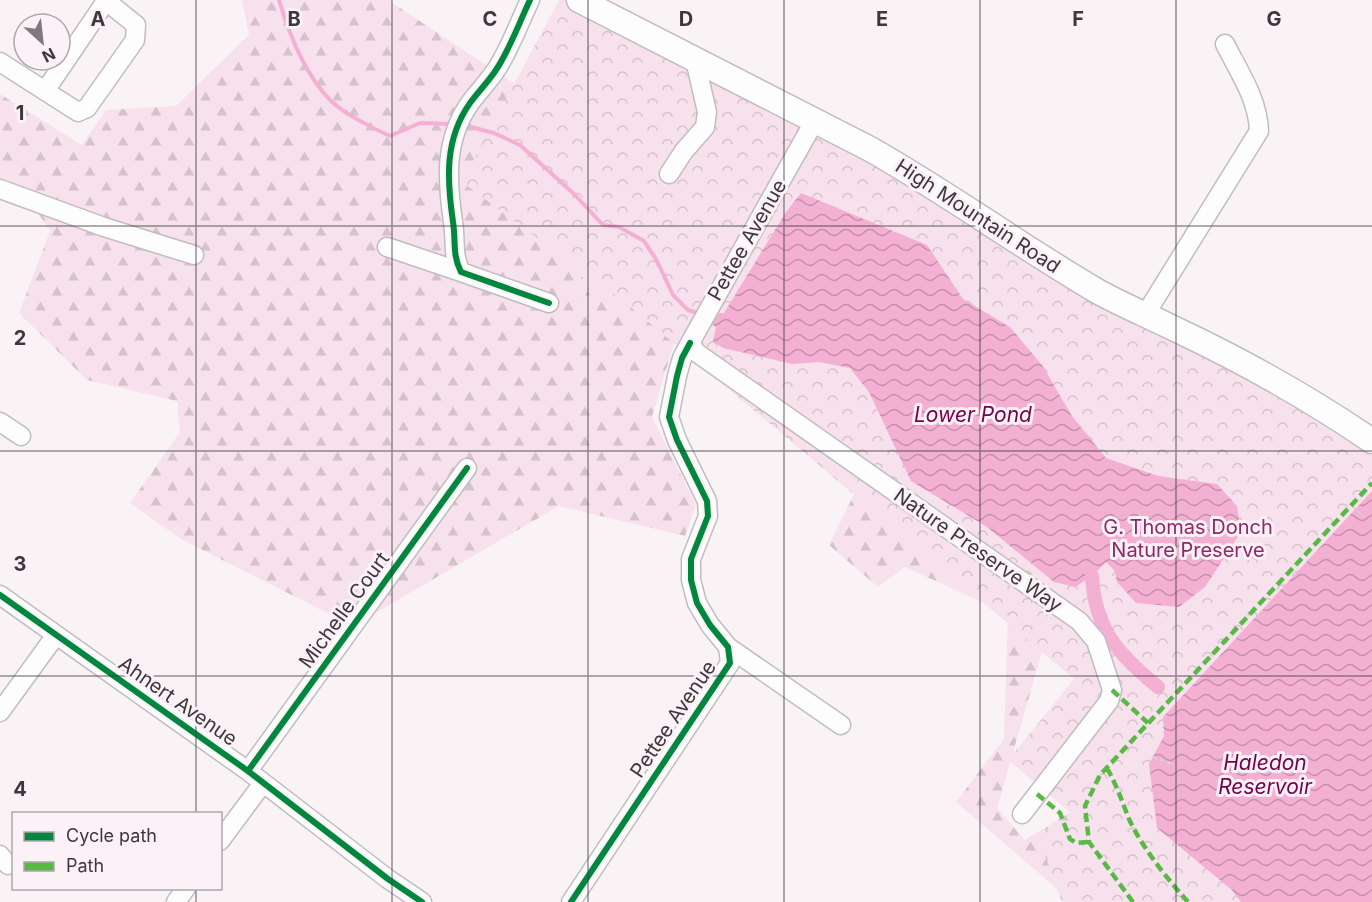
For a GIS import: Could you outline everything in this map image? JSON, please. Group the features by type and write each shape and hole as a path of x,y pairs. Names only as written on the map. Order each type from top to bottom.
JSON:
{"main road":[{"name":"High Mountain Road","path":"579,0 909,170 1029,250 1099,292 1267,376 1331,413 1372,441"}],"street":[{"path":"461,272 455,260 455,236 448,179 449,151 458,125 469,104 496,70 530,0"},
{"path":"0,62 45,91 78,112 87,108 135,40 136,25 105,1 45,91"},
{"path":"1145,315 1259,131 1258,116 1249,91 1225,44"},
{"path":"669,174 684,151 705,127 707,112 695,60"},
{"name":"Pettee Avenue","path":"571,902 730,663 728,647 697,603 691,580 691,559 708,516 707,501 677,440 669,417 672,395 679,367 690,343 815,120"},
{"path":"0,189 104,227 194,255"},
{"path":"387,247 549,303"},
{"name":"Nature Preserve Way","path":"690,343 697,353 1079,621 1096,641 1112,690 1108,701 1022,814"},
{"path":"0,422 21,436"},
{"name":"Michelle Court","path":"248,771 467,468"},
{"name":"Ahnert Avenue","path":"0,595 248,771 412,899"},
{"path":"0,712 56,635"},
{"path":"728,647 842,725"},
{"path":"222,838 263,783"}],"path":[{"path":"1353,507 1364,517"},
{"path":"1153,757 1172,765"}],"green space":[{"path":"242,0 391,0 560,114 1008,614 905,567 878,587 829,545 867,468 678,330 652,417 696,505 685,536 559,506 353,626 181,539 130,503 180,432 177,401 87,380 19,313 50,231 28,198 0,187 0,94 82,145 106,110 176,106 249,35"},
{"name":"G. Thomas Donch Nature Preserve","path":"559,0 579,0 1372,441 1372,902 1062,902 1037,833 1077,818 1008,760 1074,679 595,279 581,302 568,297 584,273 462,182"},
{"path":"1008,614 1042,652 997,808 1025,840 1149,764 1063,894 956,802 1004,739"}],"water":[{"name":"Lower Pond","path":"801,193 927,245 963,299 1010,327 1042,365 1072,416 1106,458 1158,476 1217,484 1237,506 1241,532 1205,587 1179,607 1136,603 1117,582 1115,571 1106,562 1092,576 1075,587 1054,582 987,527 911,481 869,392 850,368 819,362 792,364 723,348 713,341 716,327 710,323 716,313 724,313 786,212"},
{"name":"Haledon Reservoir","path":"1372,491 1372,902 1241,902 1232,890 1157,828 1149,764 1164,736 1163,717"}],"waterway":[{"path":"279,0 293,40 306,66 321,90 342,110 390,136 420,123 452,124"},
{"path":"463,125 494,133 520,145 574,194 603,225 619,227 644,241 657,261 673,295 688,310 700,314"},
{"path":"1092,576 1098,611 1111,639 1120,652 1158,687"}],"marked path":[{"path":"1133,902 1089,842 1085,806 1100,775 1372,483"},
{"path":"1112,690 1148,723"},
{"path":"1107,768 1141,841 1163,873 1188,902"},
{"path":"1037,794 1060,813 1070,839 1076,843 1089,842"}],"cycle path":[{"path":"530,0 501,62 470,103 456,131 449,161 449,191 455,253 461,272 549,303"},
{"path":"571,902 730,663 728,647 710,625 697,603 691,580 691,559 708,516 707,501 677,440 669,417 682,358 690,343"},
{"path":"248,771 467,468"},
{"path":"0,595 248,771 388,879 422,902"}]}
